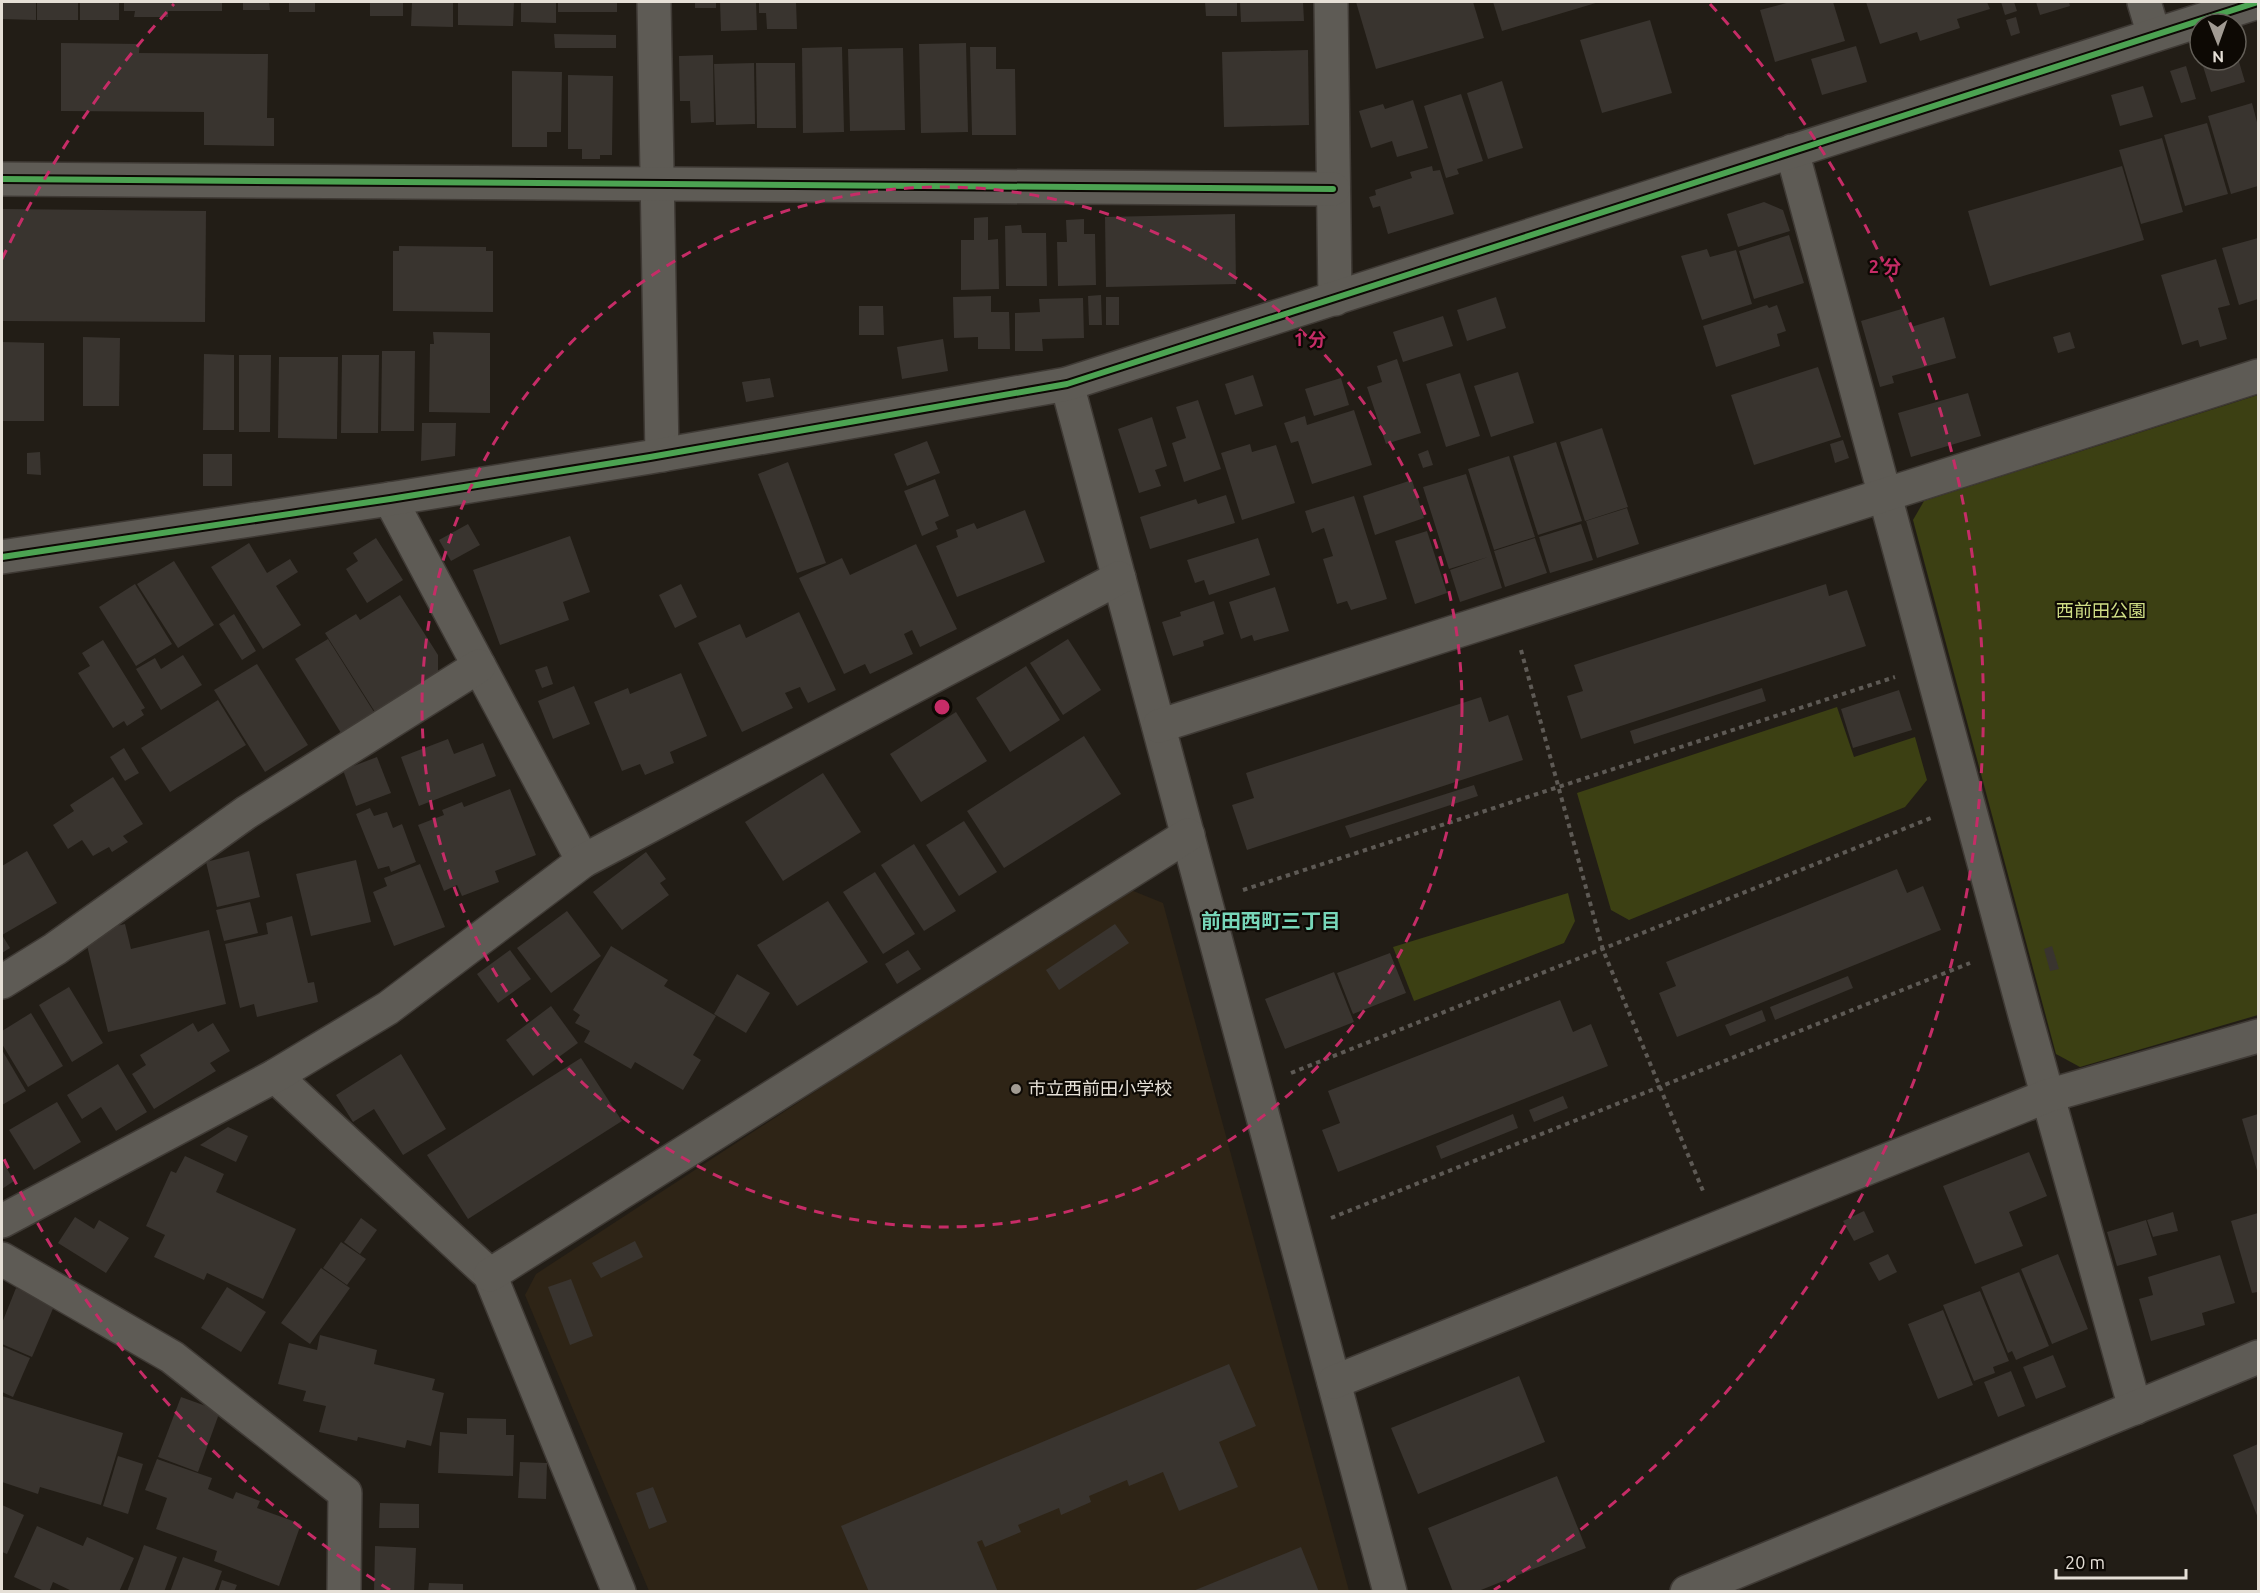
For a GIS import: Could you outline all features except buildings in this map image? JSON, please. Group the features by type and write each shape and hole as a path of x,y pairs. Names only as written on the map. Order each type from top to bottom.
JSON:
{"street":[{"path":"654,2 662,455"},
{"path":"1331,2 1335,298"},
{"path":"2144,2 2154,35"},
{"path":"2,557 390,499 662,455 1067,384 2258,2"},
{"path":"1792,151 1967,803 2135,1408"},
{"path":"2,179 1333,189"},
{"path":"1159,726 2259,376"},
{"path":"1067,384 1390,1592"},
{"path":"390,499 583,861"},
{"path":"2,1221 275,1076 388,1008 583,861 1119,578"},
{"path":"2,981 55,949 247,812 479,666"},
{"path":"490,1275 1188,835"},
{"path":"1334,1382 2047,1096 2259,1036"},
{"path":"275,1076 490,1275 619,1592"},
{"path":"2,1258 171,1356 345,1493 344,1592"},
{"path":"1687,1592 2259,1357"}],"path":[{"path":"1511,614 1602,950 1718,1228"},
{"path":"1206,902 1930,666"},
{"path":"1255,1088 1967,803"},
{"path":"1294,1232 2007,948"}],"shaded area":[{"name":"市立西前田小学校","path":"1126,888 1163,903 1349,1591 649,1591 525,1295 536,1274"}],"green space":[{"name":"西前田公園","path":"2258,395 2258,1015 2080,1067 2056,1054 1913,520 1924,501"},
{"path":"1837,707 1854,757 1915,737 1927,780 1905,807 1629,920 1611,910 1577,793"},
{"path":"1568,893 1575,921 1564,943 1414,1001 1393,947"}],"cycle path":[{"path":"2,557 390,499 650,457 1067,384 2258,2"},
{"path":"2,179 1333,189"}],"place":[{"name":"市立西前田小学校","path":"1016,1089"}],"district":[{"name":"前田西町三丁目","path":"1271,921"}]}
